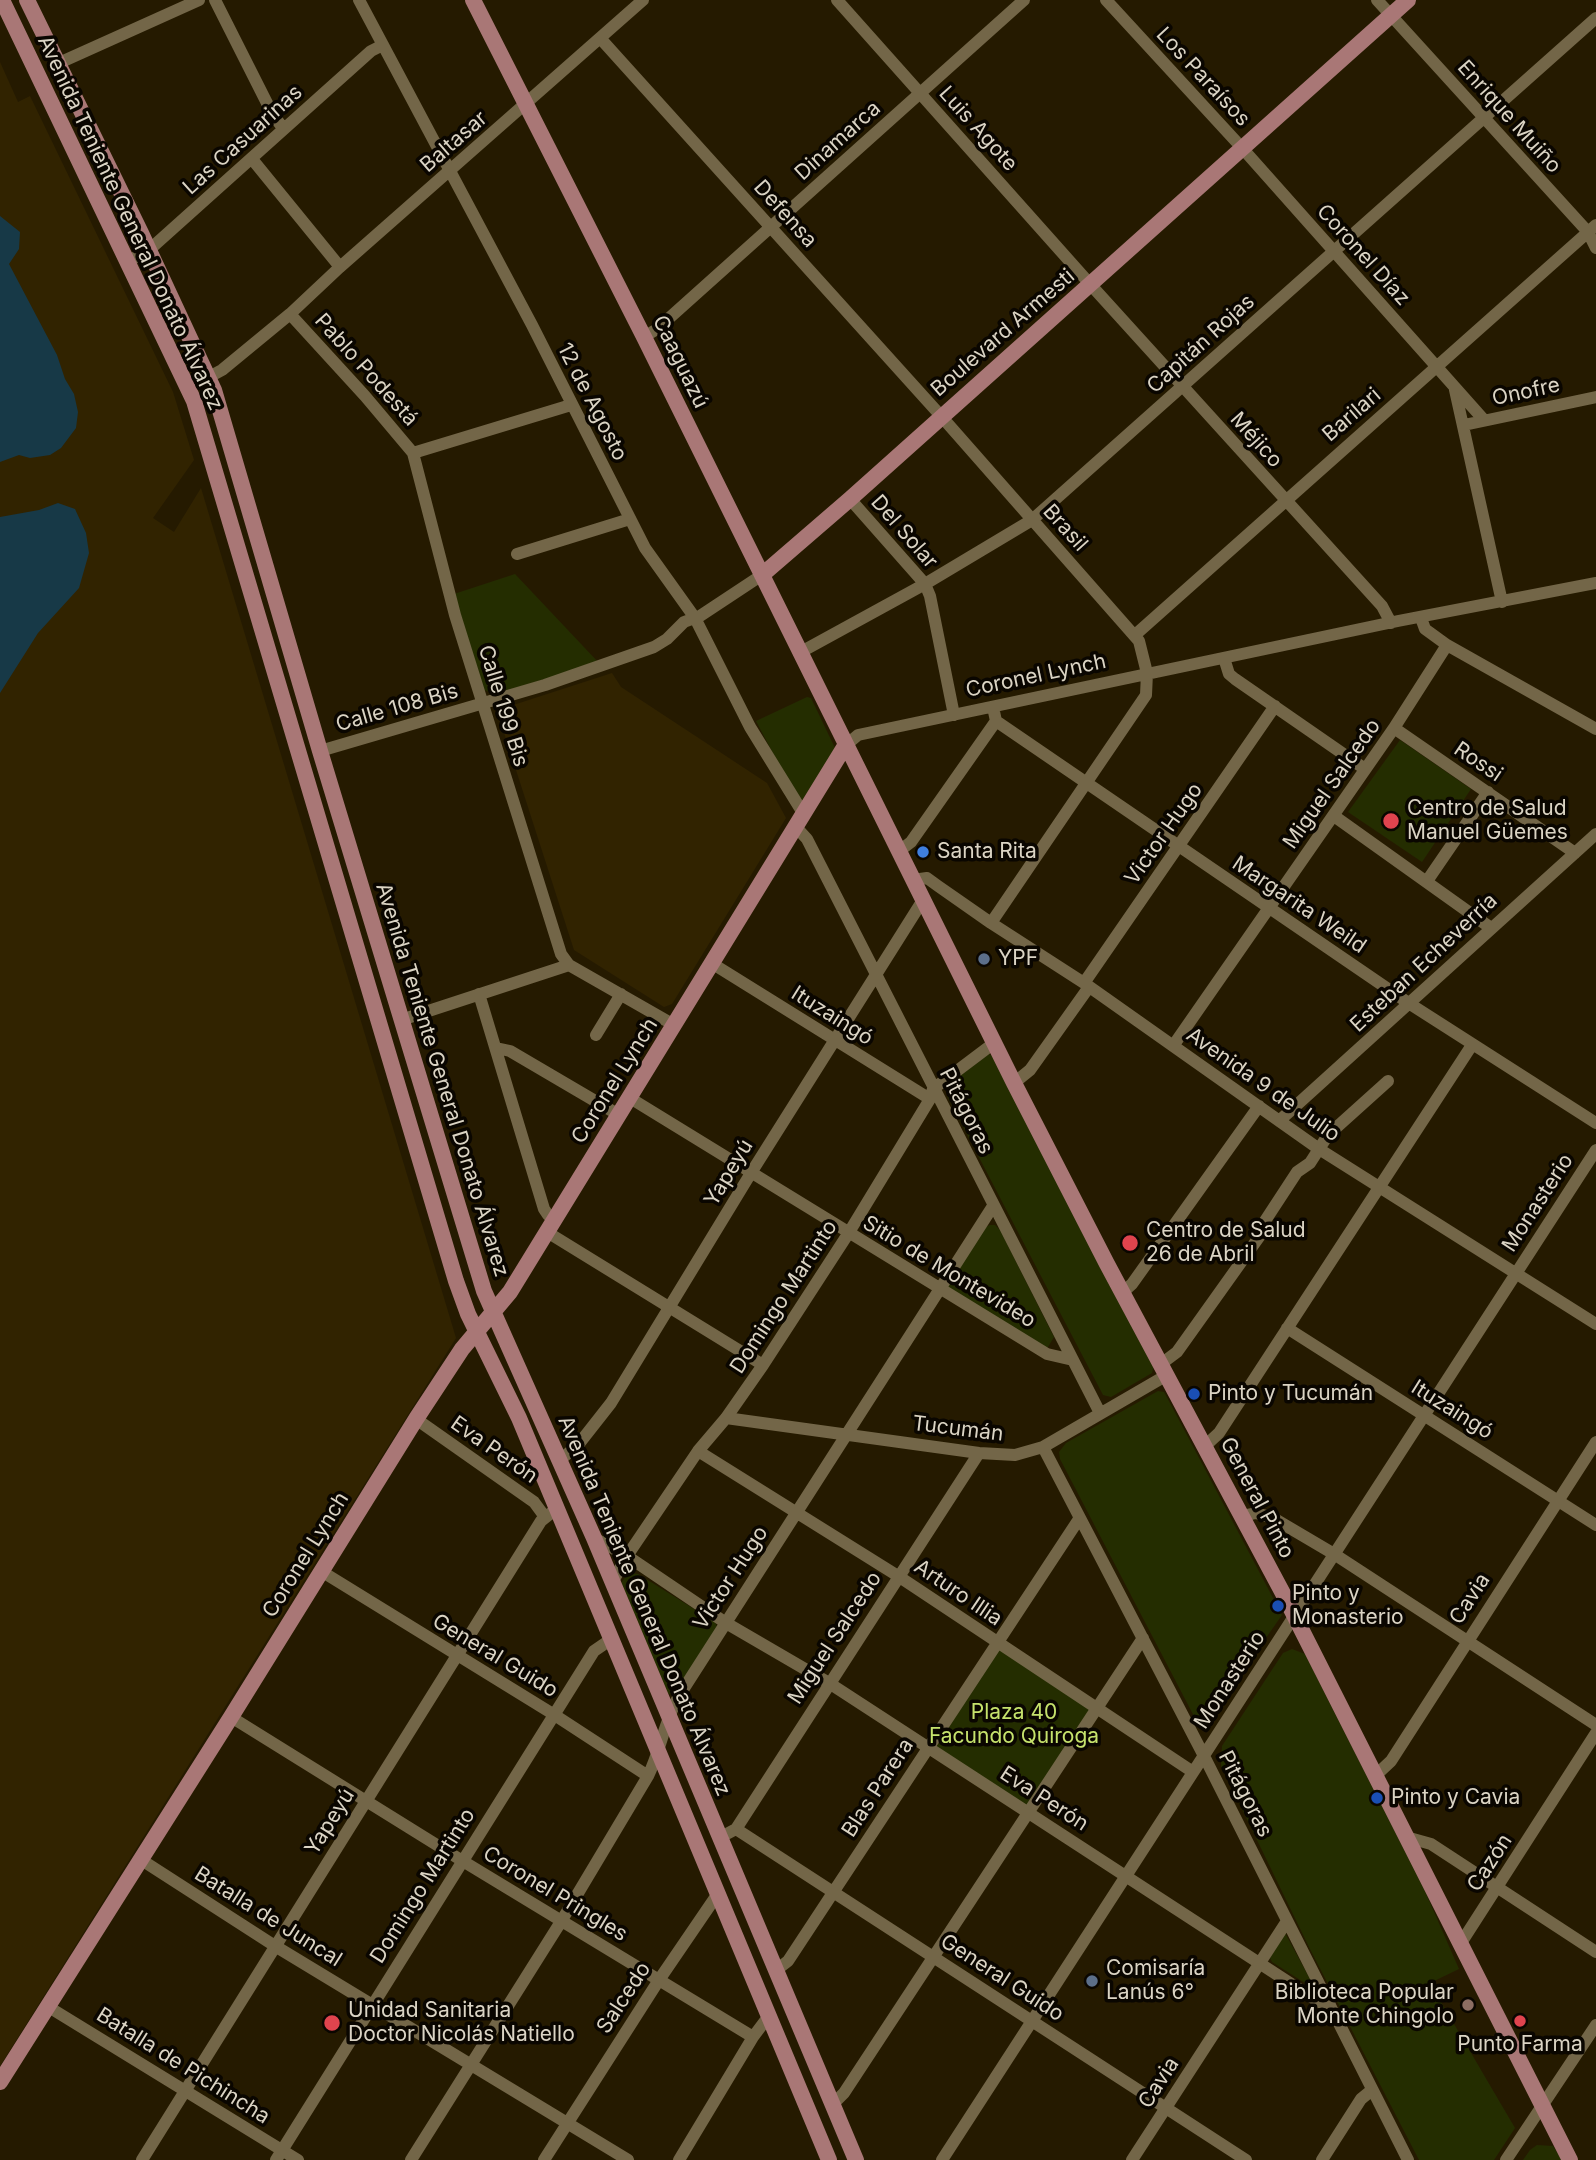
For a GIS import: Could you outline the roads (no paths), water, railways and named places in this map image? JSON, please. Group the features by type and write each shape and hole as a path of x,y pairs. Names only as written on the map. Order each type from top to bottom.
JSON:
{"main road":[{"name":"Avenida Teniente General Donato Álvarez","path":"2,0 198,413 463,1303 519,1418 549,1493 550,1513 659,1751 823,2157"},
{"name":"Avenida Teniente General Donato Álvarez","path":"27,0 209,377 401,1020 477,1270 493,1312 613,1581 856,2160"},
{"name":"Caaguazú","path":"473,0 644,337 845,746"},
{"name":"Boulevard Armesti","path":"762,575 1408,0"},
{"name":"Coronel Lynch","path":"0,2082 232,1717 416,1419 462,1349 510,1292 845,746"},
{"name":"General Pinto","path":"845,746 1014,1083 1122,1293 1294,1615 1570,2160"}],"street":[{"path":"59,64 198,0"},
{"path":"215,0 273,115 283,128"},
{"name":"12 de Agosto","path":"359,0 533,325 645,548 695,618 800,820"},
{"name":"Baltasar","path":"209,377 222,370 290,314 642,0"},
{"name":"Luis Agote","path":"837,0 1090,284"},
{"name":"Dinamarca","path":"644,337 657,329 1024,0"},
{"name":"Los Paraísos","path":"1107,0 1243,149"},
{"name":"Enrique Muiño","path":"1377,0 1485,119 1592,229 1596,248"},
{"name":"Capitán Rojas","path":"799,653 925,584 1032,520 1596,18"},
{"name":"Defensa","path":"600,38 941,416"},
{"name":"Las Casuarinas","path":"127,262 149,250 283,128 371,51 383,45"},
{"name":"Coronel Díaz","path":"1243,149 1484,420"},
{"path":"252,159 340,267"},
{"name":"Barilari","path":"1135,635 1592,229"},
{"name":"Méjico","path":"1090,284 1382,606 1391,623"},
{"name":"Pablo Podestá","path":"290,314 413,453"},
{"name":"Coronel Díaz","path":"1454,387 1502,602"},
{"name":"Onofre","path":"1464,425 1596,397"},
{"path":"413,453 572,405"},
{"name":"Brasil","path":"941,416 1135,635 1141,645 1147,673"},
{"name":"Calle 199 Bis","path":"413,453 442,570 482,703 561,954 569,965"},
{"name":"Del Solar","path":"850,499 925,584 930,596 954,715"},
{"path":"517,554 630,519"},
{"name":"Boulevard Armesti","path":"604,665 661,644 684,622 695,618 762,575"},
{"name":"Coronel Lynch","path":"845,746 858,735 1147,673 1391,623 1594,588"},
{"path":"1421,618 1425,629 1447,645 1596,729"},
{"name":"Miguel Salcedo","path":"1174,1046 1394,728 1447,645"},
{"path":"1224,658 1229,674 1235,679 1365,769"},
{"name":"Calle 108 Bis","path":"320,751 604,665"},
{"path":"991,923 1146,695 1147,673"},
{"name":"Victor Hugo","path":"1014,1083 1030,1070 1275,706"},
{"path":"898,852 911,842 996,721 993,707"},
{"name":"Margarita Weild","path":"996,721 1410,1004 1596,1123"},
{"name":"Rossi","path":"1394,728 1575,853"},
{"path":"1427,881 1488,792"},
{"path":"1334,816 1491,928"},
{"name":"Pitágoras","path":"800,820 932,1094 1100,1413"},
{"name":"Esteban Echeverría","path":"1279,1121 1596,834"},
{"name":"Avenida 9 de Julio","path":"913,880 927,878 1086,985 1319,1149 1596,1324"},
{"name":"Yapeyú","path":"560,1460 578,1445 611,1403 751,1172 923,900"},
{"name":"Ituzaingó","path":"713,964 834,1041 932,1094"},
{"path":"401,1020 569,965 674,1025"},
{"path":"479,994 551,1226 669,1309 763,1365"},
{"path":"596,1035 621,994"},
{"name":"Domingo Martinto","path":"613,1581 698,1451 726,1418 763,1365 848,1234 932,1094 994,1043"},
{"path":"1205,1446 1219,1433 1472,1045"},
{"path":"496,1048 510,1051 620,1115"},
{"path":"1164,1370 1264,1230 1263,1224 1297,1172 1310,1163 1328,1135 1388,1081"},
{"name":"Sitio de Montevideo","path":"630,1098 1047,1354 1073,1360"},
{"path":"1122,1293 1132,1284 1259,1106"},
{"name":"Monasterio","path":"942,2160 1596,1150"},
{"name":"Victor Hugo","path":"411,2160 562,1920 648,1776 659,1751 668,1717 679,1696 993,1206"},
{"name":"Ituzaingó","path":"1287,1328 1596,1525"},
{"name":"Tucumán","path":"726,1418 979,1453 1015,1455 1043,1447 1164,1370"},
{"name":"Eva Perón","path":"416,1419 550,1513"},
{"name":"Cavia","path":"1376,1776 1391,1761 1596,1442"},
{"name":"Pitágoras","path":"1043,1447 1204,1756 1408,2160"},
{"name":"Arturo Illia","path":"698,1451 898,1576 1193,1772"},
{"name":"Miguel Salcedo","path":"719,1838 736,1829 979,1453"},
{"path":"534,1502 549,1493"},
{"name":"Yapeyú","path":"142,2160 456,1655 550,1513"},
{"path":"1242,1516 1256,1513 1273,1518 1334,1554 1596,1725"},
{"name":"Blas Parera","path":"775,1971 788,1961 1079,1519"},
{"name":"Eva Perón","path":"594,1538 627,1556 726,1623 829,1683 1318,2002 1330,2005"},
{"name":"General Guido","path":"321,1571 554,1714 648,1776"},
{"path":"832,2104 844,2093 1143,1638"},
{"name":"Domingo Martinto","path":"279,2155 594,1651 610,1640"},
{"name":"Coronel Pringles","path":"232,1717 461,1860 752,2036"},
{"name":"Cazón","path":"1461,1942 1596,1733"},
{"name":"General Guido","path":"736,1829 1246,2160"},
{"path":"1406,1837 1431,1844 1596,1952"},
{"name":"Batalla de Juncal","path":"140,1859 275,1946 628,2160"},
{"name":"Salcedo","path":"544,2160 659,1980 717,1895"},
{"name":"Cavia","path":"1132,2160 1287,1921"},
{"name":"Batalla de Pichincha","path":"47,2006 186,2091 279,2155 298,2160"},
{"path":"679,2160 752,2036 768,2017"},
{"path":"1506,2160 1596,2025"},
{"path":"1322,2160 1361,2099 1372,2090"}],"water":[{"path":"0,216 20,232 19,249 9,264 57,355 65,379 74,394 78,412 76,428 61,448 50,455 30,458 19,455 0,462"},
{"path":"58,503 75,509 86,533 89,553 79,588 38,633 0,693 0,517 39,510"}],"place":[{"name":"Centro de Salud Manuel Güemes","path":"1391,821"},
{"name":"Santa Rita","path":"923,852"},
{"name":"YPF","path":"984,959"},
{"name":"Centro de Salud 26 de Abril","path":"1130,1243"},
{"name":"Pinto y Tucumán","path":"1194,1394"},
{"name":"Pinto y Monasterio","path":"1278,1606"},
{"name":"Pinto y Cavia","path":"1377,1798"},
{"name":"Comisaría Lanús 6°","path":"1092,1981"},
{"name":"Biblioteca Popular Monte Chingolo","path":"1468,2005"},
{"name":"Punto Farma","path":"1520,2021"},
{"name":"Unidad Sanitaria Doctor Nicolás Natiello","path":"332,2023"}],"park label":[{"name":"Plaza 40 Facundo Quiroga","path":"1014,1725"}]}
